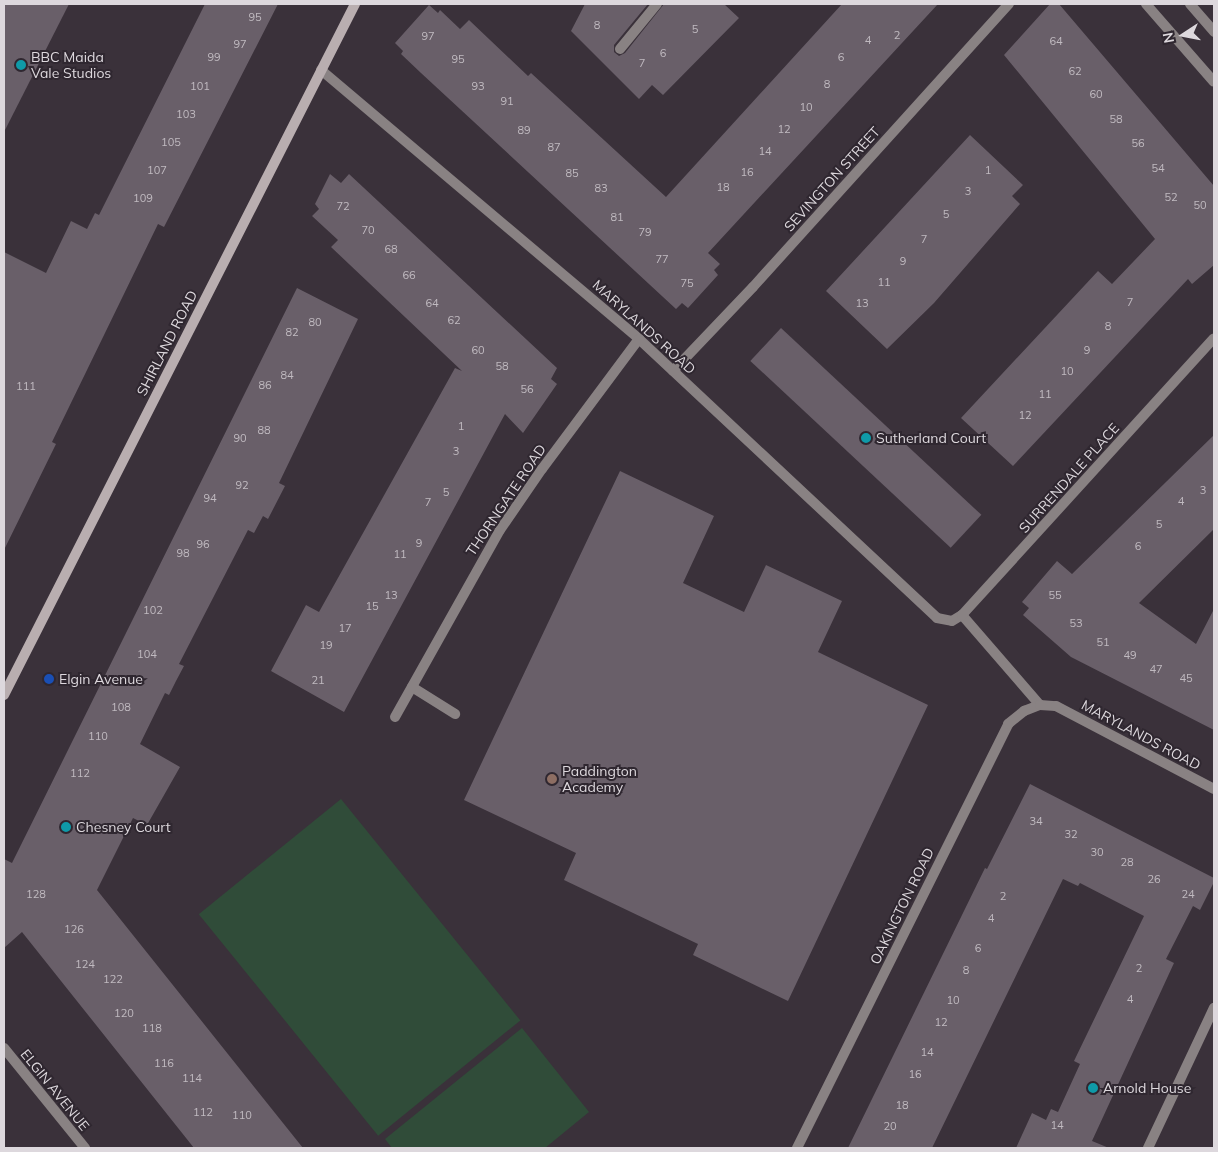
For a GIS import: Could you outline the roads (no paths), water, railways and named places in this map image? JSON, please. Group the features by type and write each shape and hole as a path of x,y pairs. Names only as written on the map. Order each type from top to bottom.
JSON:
{"main road":[{"name":"SHIRLAND ROAD","path":"4,695 355,4"}],"street":[{"path":"620,49 658,4"},
{"name":"SEVINGTON STREET","path":"673,371 753,287 1010,4"},
{"path":"1146,4 1214,82"},
{"path":"1190,4 1214,32"},
{"name":"MARYLANDS ROAD","path":"321,70 639,339 937,618 952,621 962,615"},
{"name":"SURRENDALE PLACE","path":"962,615 1214,338"},
{"name":"THORNGATE ROAD","path":"395,717 500,530 542,469 639,339"},
{"path":"962,615 1040,705"},
{"path":"412,687 455,714"},
{"name":"OAKINGTON ROAD","path":"797,1148 1008,724 1024,711 1040,705 1056,706"},
{"name":"MARYLANDS ROAD","path":"1056,706 1214,789"},
{"path":"1148,1148 1214,1008"},
{"name":"ELGIN AVENUE","path":"4,1048 85,1148"}],"place":[{"name":"BBC Maida Vale Studios","path":"21,65"},
{"name":"Sutherland Court","path":"866,438"},
{"name":"Elgin Avenue","path":"49,679"},
{"name":"Paddington Academy","path":"552,779"},
{"name":"Chesney Court","path":"66,827"},
{"name":"Arnold House","path":"1093,1088"}]}
